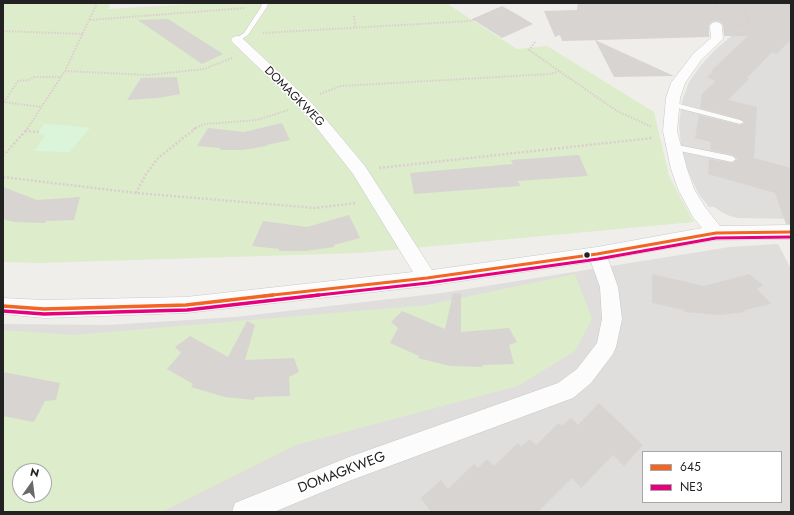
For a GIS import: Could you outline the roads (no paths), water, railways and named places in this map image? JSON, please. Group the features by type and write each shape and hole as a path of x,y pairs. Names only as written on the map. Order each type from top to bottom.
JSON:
{"street":[{"path":"716,30 717,39 697,57 678,83 672,104 672,140 679,169 686,189 699,212 716,233"},
{"name":"DOMAGKWEG","path":"243,42 304,103 359,170 427,278"},
{"path":"3,306 44,309 186,305 427,278 597,254 716,233 791,232"},
{"name":"DOMAGKWEG","path":"244,512 349,469 566,391 584,376 606,347 612,319 609,287 597,254"}],"lane":[{"path":"243,42 265,5"},
{"path":"672,104 740,122"},
{"path":"672,140 732,159"}]}
